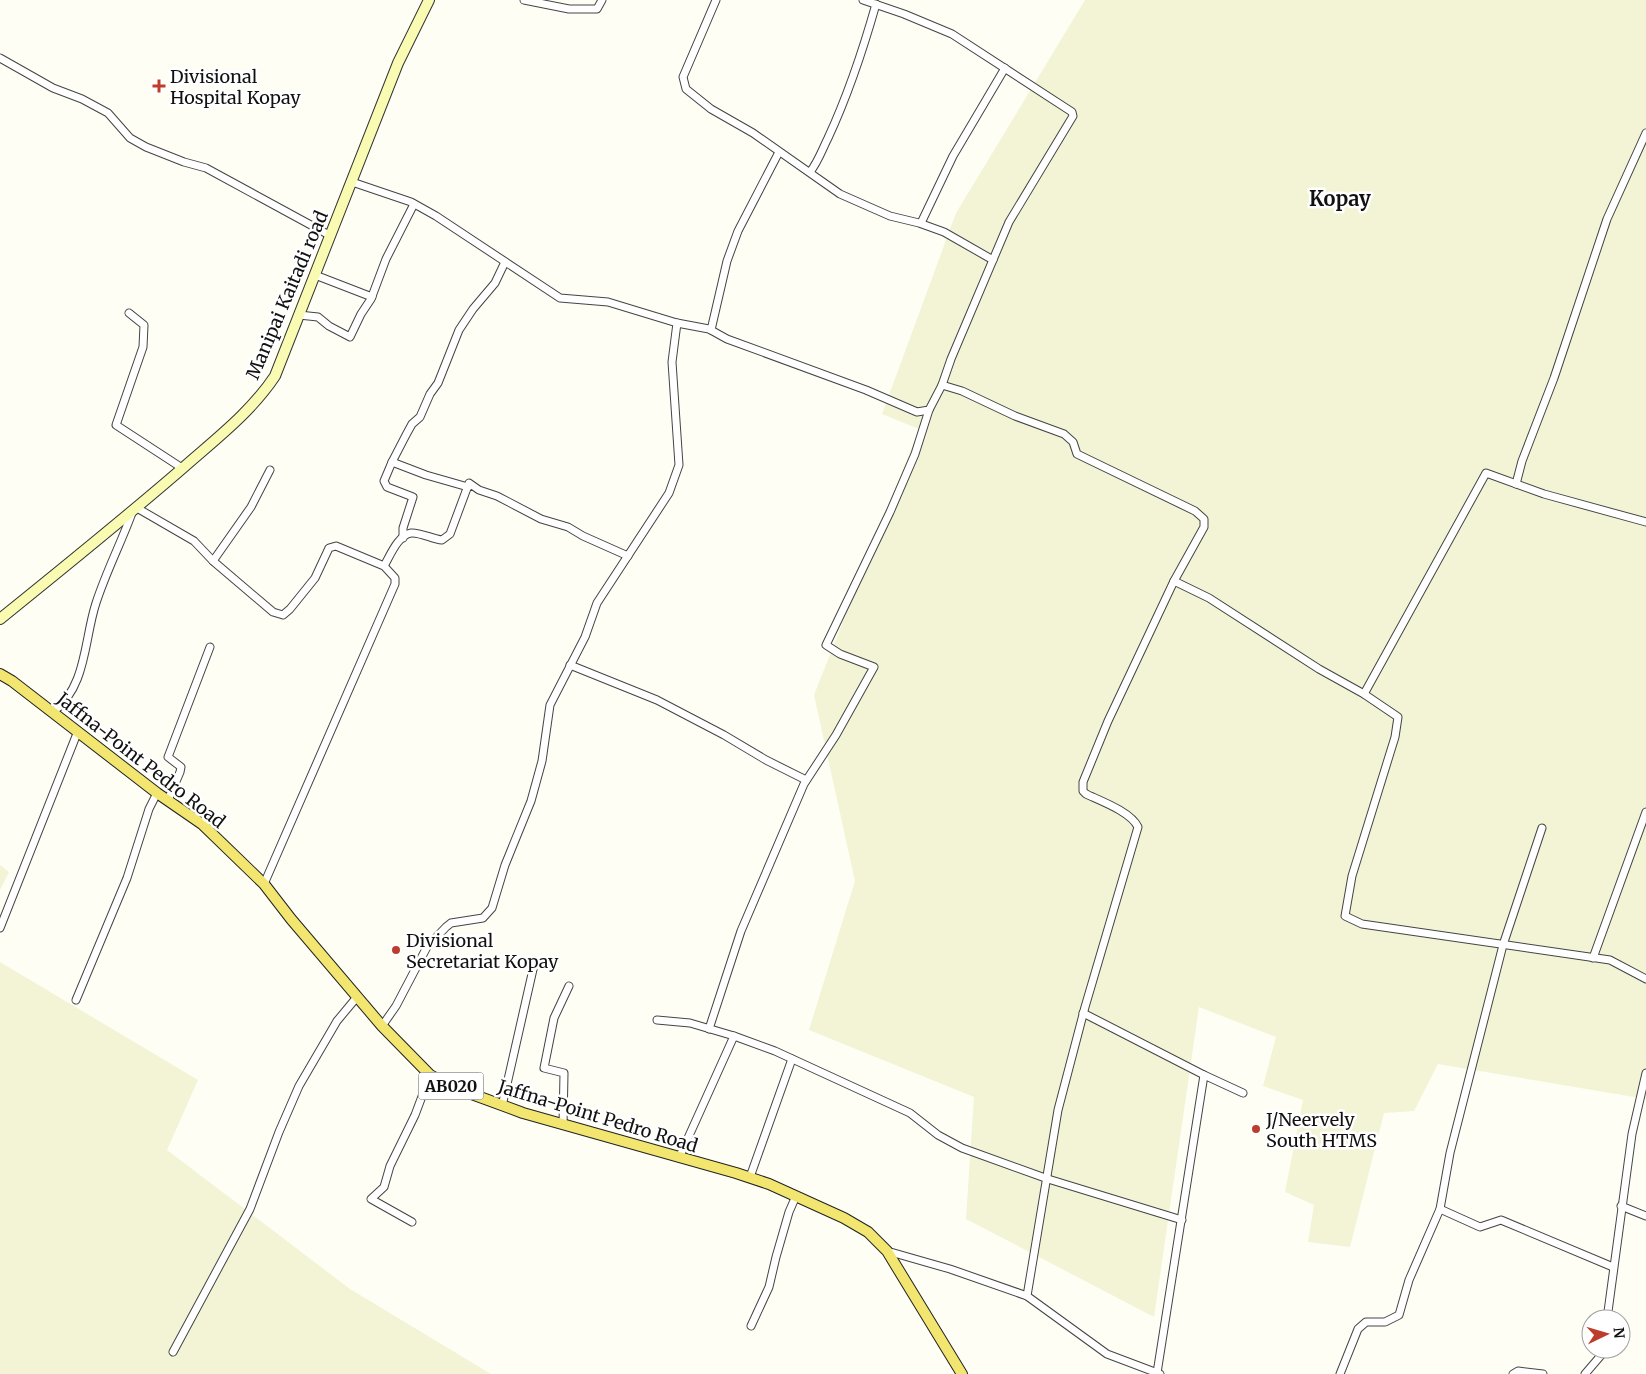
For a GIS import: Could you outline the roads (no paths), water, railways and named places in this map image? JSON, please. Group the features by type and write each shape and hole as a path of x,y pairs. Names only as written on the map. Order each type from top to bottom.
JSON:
{"main road":[{"name":"Manipai Kaitadi road","path":"0,619 134,510 244,415 275,376 398,63 429,0"},
{"name":"Jaffna-Point Pedro Road","path":"0,674 53,712 157,793 202,824 264,884 291,919 382,1026 430,1075 450,1086 502,1106 750,1177 844,1218 868,1232 888,1251 962,1374"}],"street":[{"path":"524,0 568,9 597,9 602,0"},
{"path":"716,0 683,77 686,89 711,109 753,133 840,194 890,216 921,223 944,232 993,260"},
{"path":"709,1029 741,931 806,780 836,735 874,667 840,654 826,644 890,512 915,454 929,410 942,385 951,359 1009,222 1073,116 1072,112 952,34 863,0"},
{"path":"810,172 817,163 837,120 876,4"},
{"path":"0,58 53,88 82,98 108,113 130,138 146,147 184,162 206,168 331,236"},
{"path":"921,223 953,156 1005,68"},
{"path":"1516,484 1522,460 1554,378 1607,219 1646,133"},
{"path":"711,330 728,261 738,231 778,152"},
{"path":"352,182 414,204 436,216 560,298 608,302 677,323 711,330 727,339 866,390 917,412 929,410"},
{"path":"299,316 318,317 329,326 350,337 372,297 386,259 414,204"},
{"path":"402,538 402,528 413,497 388,487 384,481 412,424 420,417 430,394 438,383 460,330 473,309 495,283 505,262"},
{"path":"315,275 372,297"},
{"path":"129,313 144,325 143,347 116,425 182,468"},
{"path":"382,1026 396,1006 427,947 451,923 483,918 492,908 505,865 531,800 542,762 550,705 585,636 597,603 669,493 679,465 672,362 677,323"},
{"path":"942,385 1014,416 1064,434 1072,442 1077,454 1195,511 1204,519 1204,526 1174,581 1108,721 1083,782 1083,790 1086,794 1117,809 1135,821 1138,827 1083,1013 1058,1110 1027,1296"},
{"path":"392,462 426,475 468,487"},
{"path":"213,560 251,507 270,470"},
{"path":"1364,694 1486,473 1544,494 1646,522"},
{"path":"384,566 402,538 412,533 442,540 450,534 469,483 479,490 497,496 541,519 568,527 583,536 628,556"},
{"path":"53,712 59,708 69,693 80,670 95,603 134,510 194,541 273,612 283,614 290,609 314,578 329,548 336,546 384,566 395,578 395,584 264,884"},
{"path":"1174,581 1209,598 1319,670 1364,694 1398,717 1395,737 1352,876 1345,916 1362,924 1503,946 1610,960 1646,979"},
{"path":"168,800 180,772 180,767 168,757 210,647"},
{"path":"570,665 656,700 806,780"},
{"path":"0,928 78,731"},
{"path":"76,1000 126,878 149,809 157,793"},
{"path":"1593,958 1646,812"},
{"path":"1340,1374 1358,1329 1366,1322 1385,1322 1399,1315 1409,1280 1440,1209 1450,1153 1503,946 1542,828"},
{"path":"502,1106 534,965"},
{"path":"563,1125 564,1074 544,1068 554,1018 569,986"},
{"path":"173,1352 250,1209 279,1132 299,1086 337,1021 357,997"},
{"path":"1083,1013 1243,1093"},
{"path":"657,1020 690,1023 734,1036 792,1059 910,1112 938,1134 962,1148 1048,1179 1182,1220"},
{"path":"679,1158 734,1036"},
{"path":"750,1177 792,1059"},
{"path":"1608,1309 1632,1134 1646,1074"},
{"path":"412,1222 371,1199 384,1186 390,1166 415,1114 430,1075"},
{"path":"888,1251 950,1268 1027,1296 1107,1354 1159,1373 1204,1075"},
{"path":"751,1326 769,1287 789,1212 796,1196"},
{"path":"1621,1206 1646,1216"},
{"path":"1440,1209 1480,1227 1501,1220 1613,1267"},
{"path":"1585,1374 1598,1359"},
{"path":"1513,1374 1518,1372 1543,1374"}],"place":[{"name":"Divisional Hospital Kopay","path":"159,86"},
{"name":"Divisional Secretariat Kopay","path":"396,950"},
{"name":"J/Neervely South HTMS","path":"1256,1129"}],"district":[{"name":"Kopay","path":"1340,198"}]}
